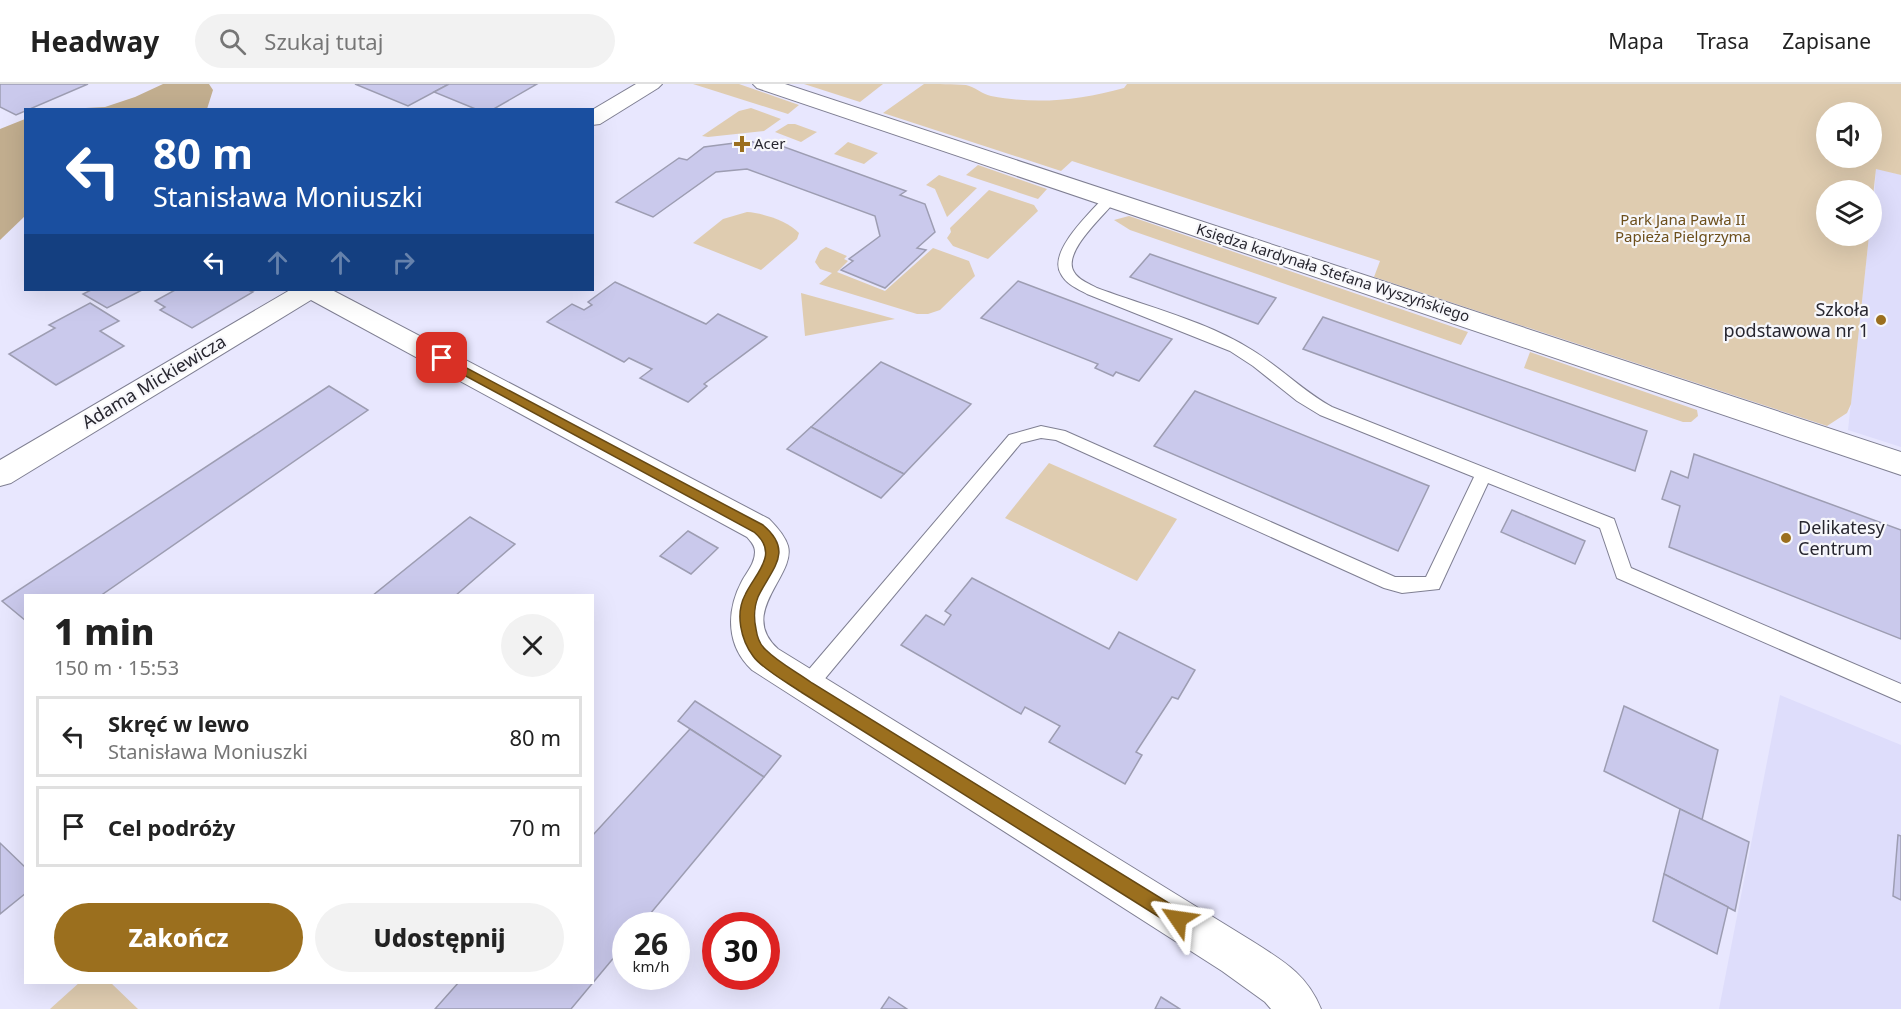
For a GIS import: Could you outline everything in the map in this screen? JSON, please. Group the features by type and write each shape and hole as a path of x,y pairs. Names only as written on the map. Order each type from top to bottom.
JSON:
{"street":[{"path":"594,118 651,84"},
{"name":"Księdza kardynała Stefana Wyszyńskiego","path":"764,84 1901,464"},
{"name":"Adama Mickiewicza","path":"0,475 306,291"},
{"path":"315,291 758,528 770,538 773,554 767,572 750,598 747,620 750,637 759,654 806,687 1237,956 1281,986 1299,1009"}],"lane":[{"path":"1110,199 1068,248 1064,259 1065,270 1074,281 1092,291 1235,347 1260,362 1313,406 1608,524 1623,573 1901,693"},
{"path":"806,687 1015,439 1029,434 1059,435 1329,557 1402,586 1432,584 1484,474"}],"shaded area":[{"path":"163,84 209,84 213,90 207,108 86,108 105,107"},
{"path":"24,119 24,217 0,240 0,129"},
{"name":"Szkoła podstawowa nr 1","path":"1876,168 1901,175 1901,447 1848,430 1868,246 1882,246 1882,180 1875,180"},
{"path":"1780,695 1901,745 1901,1009 1719,1009"}],"green space":[{"path":"693,84 739,84 799,105 788,114"},
{"path":"804,84 883,84 860,102"},
{"name":"Park Jana Pawła II Papieża Pielgrzyma","path":"924,84 966,85 991,96 1042,101 1091,96 1124,88 1127,84 1901,84 1901,175 1876,169 1875,180 1816,180 1816,246 1868,246 1851,404 1847,413 1827,426 1374,277 1380,261 1072,161 1061,171 883,113"},
{"path":"751,108 781,119 764,131 702,136 739,111"},
{"path":"788,124 795,124 817,132 801,142 775,132"},
{"path":"848,142 878,153 864,164 834,154"},
{"path":"978,165 1047,189 1038,199 966,175"},
{"path":"939,175 977,188 947,217 935,189 926,185"},
{"path":"989,190 1034,205 1038,211 988,259 953,246 947,238 951,232 950,228"},
{"path":"747,212 775,218 799,233 797,239 761,270 693,243 723,219"},
{"path":"1129,216 1468,332 1461,345 1130,230 1114,220"},
{"path":"826,247 847,256 844,259 848,261 837,272 885,291 933,248 969,261 975,276 940,310 928,314 917,314 819,284 832,273 820,269 815,262 820,251"},
{"path":"801,293 895,319 805,336"},
{"path":"1530,352 1697,410 1698,416 1691,422 1683,422 1524,368"},
{"path":"1049,463 1177,519 1137,581 1005,518"},
{"path":"78,984 112,984 138,1009 50,1009"}],"building":[{"path":"0,84 88,84 32,108 24,108 24,112 16,115 0,107"},
{"path":"355,84 449,84 408,106"},
{"path":"449,84 537,84 495,108 473,108 434,92"},
{"path":"750,141 773,149 779,145 906,191 900,195 925,204 935,232 917,248 926,250 885,288 841,270 853,261 849,259 880,236 875,216 747,169 716,172 653,217 616,202 679,158 687,160 704,147"},
{"path":"1150,254 1276,298 1258,324 1130,277"},
{"path":"1018,281 1172,339 1139,381 1116,372 1113,376 1095,368 1098,364 981,318"},
{"path":"615,282 706,324 718,314 767,337 704,384 707,386 688,402 640,378 652,369 629,358 624,362 547,322 572,304 584,310 592,305 588,302"},
{"path":"89,291 140,291 107,308 83,294"},
{"path":"173,291 253,292 192,328 160,310 165,307 155,301"},
{"path":"90,303 119,321 100,331 124,346 56,385 9,354 55,328 49,325"},
{"path":"1323,317 1647,431 1635,471 1303,349"},
{"path":"881,362 971,404 904,474 811,427"},
{"path":"329,386 368,410 103,594 24,594 24,619 2,601"},
{"path":"1195,391 1429,486 1398,551 1154,446"},
{"path":"811,427 904,474 881,498 787,449"},
{"name":"Delikatesy Centrum","path":"1694,454 1901,530 1901,639 1669,547 1680,506 1662,499 1671,471 1688,478"},
{"path":"1512,510 1585,541 1575,564 1501,532"},
{"path":"470,517 515,544 457,594 374,594"},
{"path":"688,531 718,548 691,574 660,556"},
{"path":"972,578 1109,649 1119,632 1195,670 1178,699 1172,697 1136,752 1142,755 1125,784 1049,742 1060,726 1025,707 1021,714 901,645 926,615 944,625 951,615 945,611"},
{"path":"695,701 781,756 764,777 678,721"},
{"path":"1624,706 1718,750 1702,820 1604,771"},
{"path":"690,729 764,777 652,912 612,912 612,960 594,981 594,834"},
{"path":"1680,809 1749,842 1735,911 1664,874"},
{"path":"1898,835 1901,836 1901,900 1893,896"},
{"path":"0,843 24,866 24,895 0,914"},
{"path":"1664,874 1728,907 1717,954 1653,921"},
{"path":"457,984 592,984 571,1009 435,1009"},
{"path":"889,997 907,1009 881,1009"},
{"path":"1161,997 1180,1009 1155,1009"}],"place":[{"name":"Acer","path":"742,144"},
{"name":"Szkoła podstawowa nr 1","path":"1881,320"},
{"name":"Delikatesy Centrum","path":"1786,538"}],"route":[{"path":"442,358 758,528 770,538 773,554 767,572 750,598 747,620 750,637 759,654 806,687 1178,919"}]}
